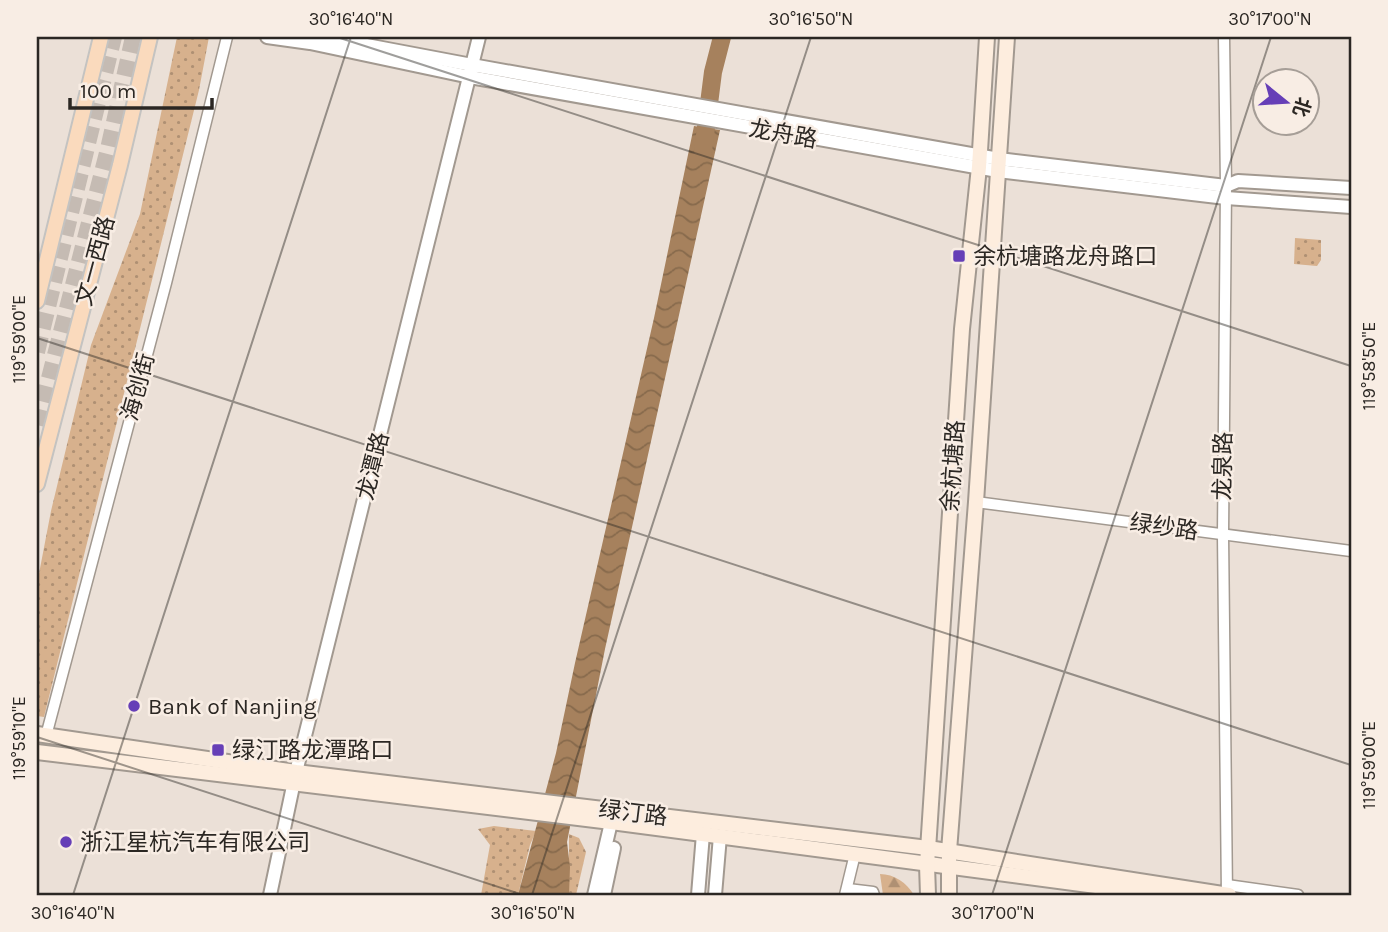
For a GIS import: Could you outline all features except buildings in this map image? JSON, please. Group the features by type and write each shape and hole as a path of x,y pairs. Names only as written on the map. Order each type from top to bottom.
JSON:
{"main road":[{"path":"37,301 101,37"},
{"name":"文一西路","path":"37,484 120,165 150,37"},
{"name":"余杭塘路","path":"928,895 927,864 962,329 979,161 987,37"},
{"name":"余杭塘路","path":"949,895 949,851 976,502 1007,37"},
{"name":"绿汀路","path":"41,735 343,788 928,848 1228,893"},
{"name":"绿汀路","path":"37,752 295,778"},
{"name":"绿汀路","path":"616,816 703,834 1164,895"}],"street":[{"name":"海创街","path":"41,735 166,283 227,37"},
{"name":"龙舟路","path":"267,37 998,165 1226,192 1309,197 1351,195"},
{"name":"龙舟路","path":"324,37 471,71"},
{"name":"龙潭路","path":"270,895 295,778 479,37"},
{"name":"龙泉路","path":"1224,37 1226,192 1223,535 1228,893"},
{"name":"龙舟路","path":"1226,192 1238,181 1351,188"},
{"name":"龙舟路","path":"1297,184 1309,197 1351,207"},
{"name":"绿纱路","path":"976,502 1351,551"},
{"path":"594,895 616,816"},
{"path":"604,895 616,816"},
{"path":"698,895 703,834"},
{"path":"715,895 720,836"},
{"path":"855,854 847,892 873,892 874,895"},
{"path":"1228,893 1298,895"}],"green space":[{"path":"177,37 209,37 199,90 44,717 37,716 37,584 51,511 91,345 140,214"},
{"path":"1295,238 1321,240 1321,260 1317,266 1294,264"},
{"path":"494,826 536,831 518,895 481,895 490,845 478,829"},
{"path":"569,834 579,838 586,852 576,895 569,895"},
{"path":"880,874 900,880 914,895 883,895"}],"water":[{"path":"694,126 720,130 605,649 567,842 569,895 518,895 556,753 654,318"}],"waterway":[{"path":"703,151 713,72 722,37"}],"tunnel":[{"path":"37,352 114,37"},
{"path":"37,425 108,149 133,37"}],"place":[{"name":"余杭塘路龙舟路口","path":"959,256"},
{"name":"Bank of Nanjing","path":"134,706"},
{"name":"绿汀路龙潭路口","path":"218,750"},
{"name":"浙江星杭汽车有限公司","path":"66,842"}]}
